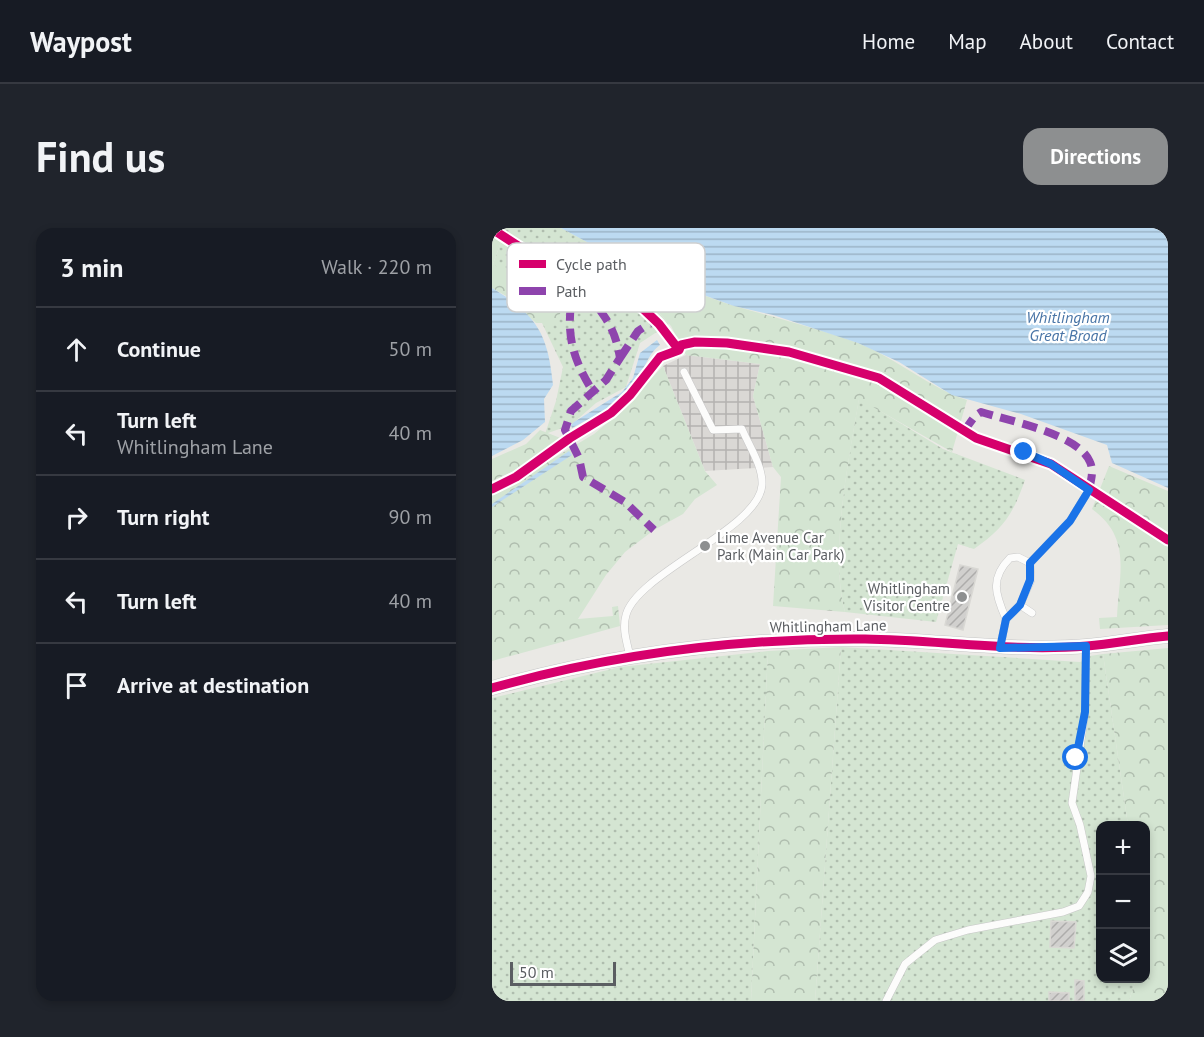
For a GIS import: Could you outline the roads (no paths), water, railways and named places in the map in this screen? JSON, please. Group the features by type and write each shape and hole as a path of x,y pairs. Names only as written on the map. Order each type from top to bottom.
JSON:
{"street":[{"name":"Whitlingham Lane","path":"492,688 549,672 630,656 697,647 806,640 867,639 1000,648 1086,646 1168,636"}],"lane":[{"path":"492,489 516,477 570,438 610,413 630,395 660,357 679,350 681,345 695,342 727,343 789,352 879,378 976,438 1043,461 1168,540"},
{"path":"630,656 624,630 630,604 650,585 733,524 756,501 762,487 759,467 742,429 713,429 684,372"},
{"path":"1006,619 1020,605 1030,580 1030,563 1070,521 1089,490"},
{"path":"1000,648 1006,619 996,587 999,568 1010,558 1018,557 1030,563"},
{"path":"1020,605 1032,613"},
{"path":"886,1001 905,964 935,940 968,930 1063,912 1079,906 1088,892 1091,876 1080,825 1072,803 1085,712 1086,646"}],"water":[{"name":"Whitlingham Great Broad","path":"561,228 1168,228 1168,488 1112,463 1107,445 1021,414 952,395 899,362 858,343 705,296 705,243 589,243"},
{"path":"492,288 507,298 507,312 525,312 538,328 548,352 553,385 544,399 545,422 523,440 492,456"},
{"path":"657,340 660,345 651,355 632,389 604,411 572,428 571,425 574,422 622,392 633,378 640,353"},
{"path":"569,451 572,455 492,507 492,504"}],"place":[{"name":"Lime Avenue Car Park (Main Car Park)","path":"705,546"},
{"name":"Whitlingham Visitor Centre","path":"962,597"}]}
